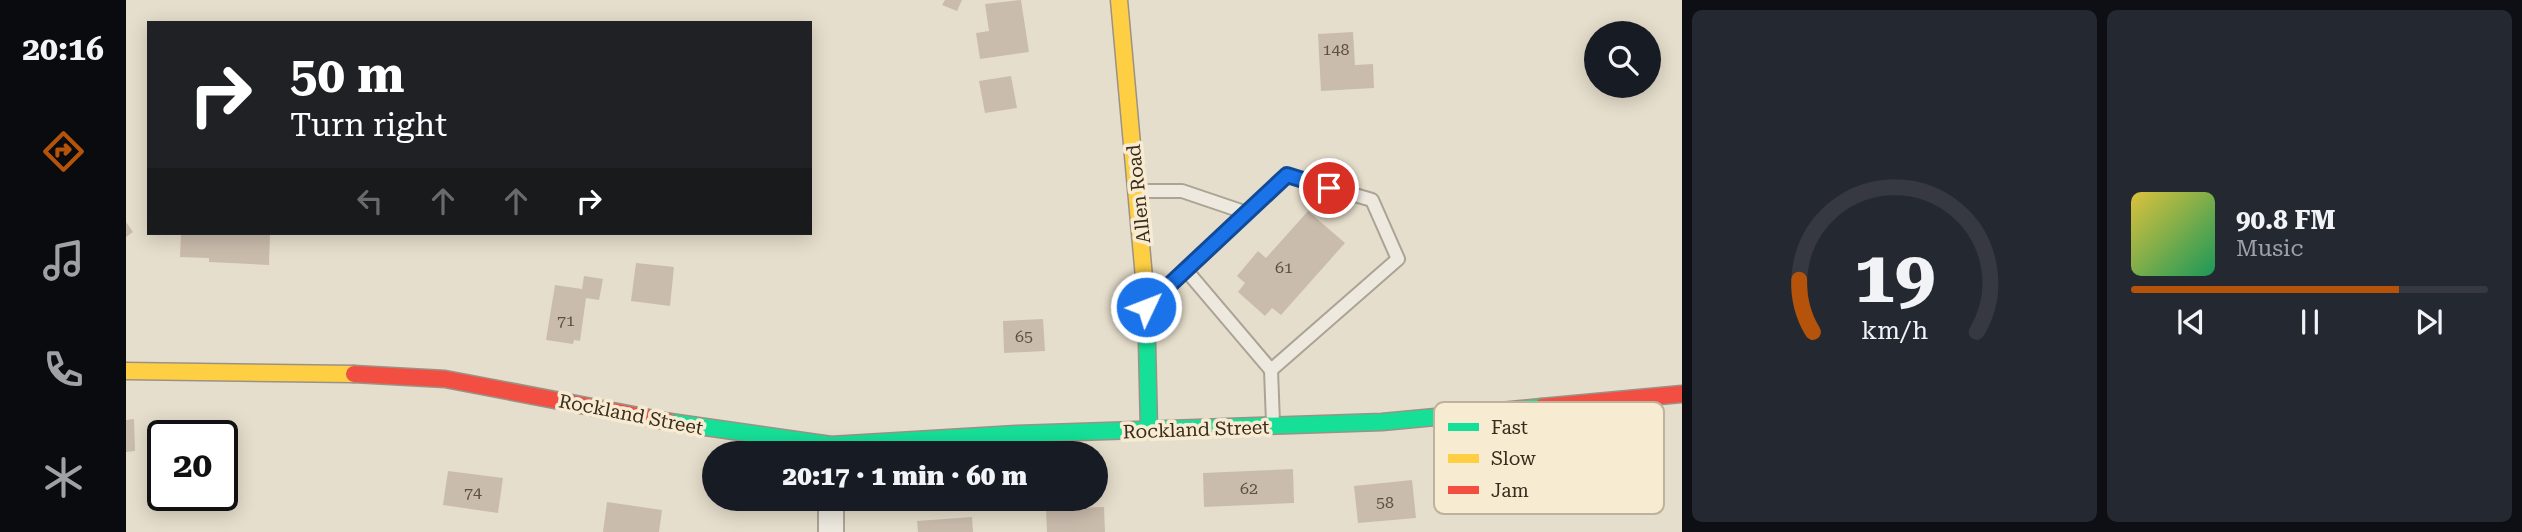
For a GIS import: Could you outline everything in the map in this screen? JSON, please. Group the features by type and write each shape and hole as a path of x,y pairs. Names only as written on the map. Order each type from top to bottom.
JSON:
{"street":[{"name":"Allen Road","path":"1119,0 1138,191 1146,307 1149,430"},
{"name":"Rockland Street","path":"126,370 345,373 445,379 783,441"},
{"name":"Rockland Street","path":"1596,402 1682,394"},
{"name":"Rockland Street","path":"965,441 1149,430 1382,422 1434,417"},
{"path":"831,511 831,532"}],"lane":[{"path":"1146,307 1287,175 1372,201 1398,259 1271,370"},
{"path":"1138,191 1182,191 1247,213"},
{"path":"1186,270 1271,370 1273,426"}],"building":[{"path":"945,0 962,0 957,11 942,5"},
{"path":"1021,0 1029,52 980,59 976,33 989,31 985,4"},
{"path":"1353,32 1355,65 1373,64 1374,88 1321,91 1318,34"},
{"path":"1011,76 1017,108 985,113 979,81"},
{"path":"1308,211 1345,243 1281,315 1272,308 1265,316 1238,292 1245,283 1237,276 1258,251 1266,258"},
{"path":"126,222 133,232 126,237"},
{"path":"181,235 270,235 269,265 209,262 209,258 180,257"},
{"path":"636,263 674,267 670,306 631,301"},
{"path":"584,276 603,279 599,300 586,298 580,341 574,340 573,344 546,340 555,285 582,289"},
{"path":"1043,319 1045,351 1004,353 1003,321"},
{"path":"134,419 135,451 126,452 126,420"},
{"path":"1293,469 1294,503 1204,507 1203,473"},
{"path":"448,471 503,478 498,513 443,505"},
{"path":"1412,480 1416,518 1358,523 1354,486"},
{"path":"607,502 662,510 659,532 603,532"},
{"path":"1046,511 1104,511 1105,532 1047,532"},
{"path":"972,517 973,532 918,532 917,521"}],"traffic: fast":[{"path":"1146,300 1149,430"},
{"path":"670,422 831,445 1016,434 1382,422 1434,417"}],"traffic: slow":[{"path":"1119,0 1146,300"},
{"path":"126,371 354,374"}],"traffic: jam":[{"path":"354,374 445,379 670,422"},
{"path":"1596,402 1682,394"}],"route":[{"path":"1146,307 1287,175 1329,188"}]}
